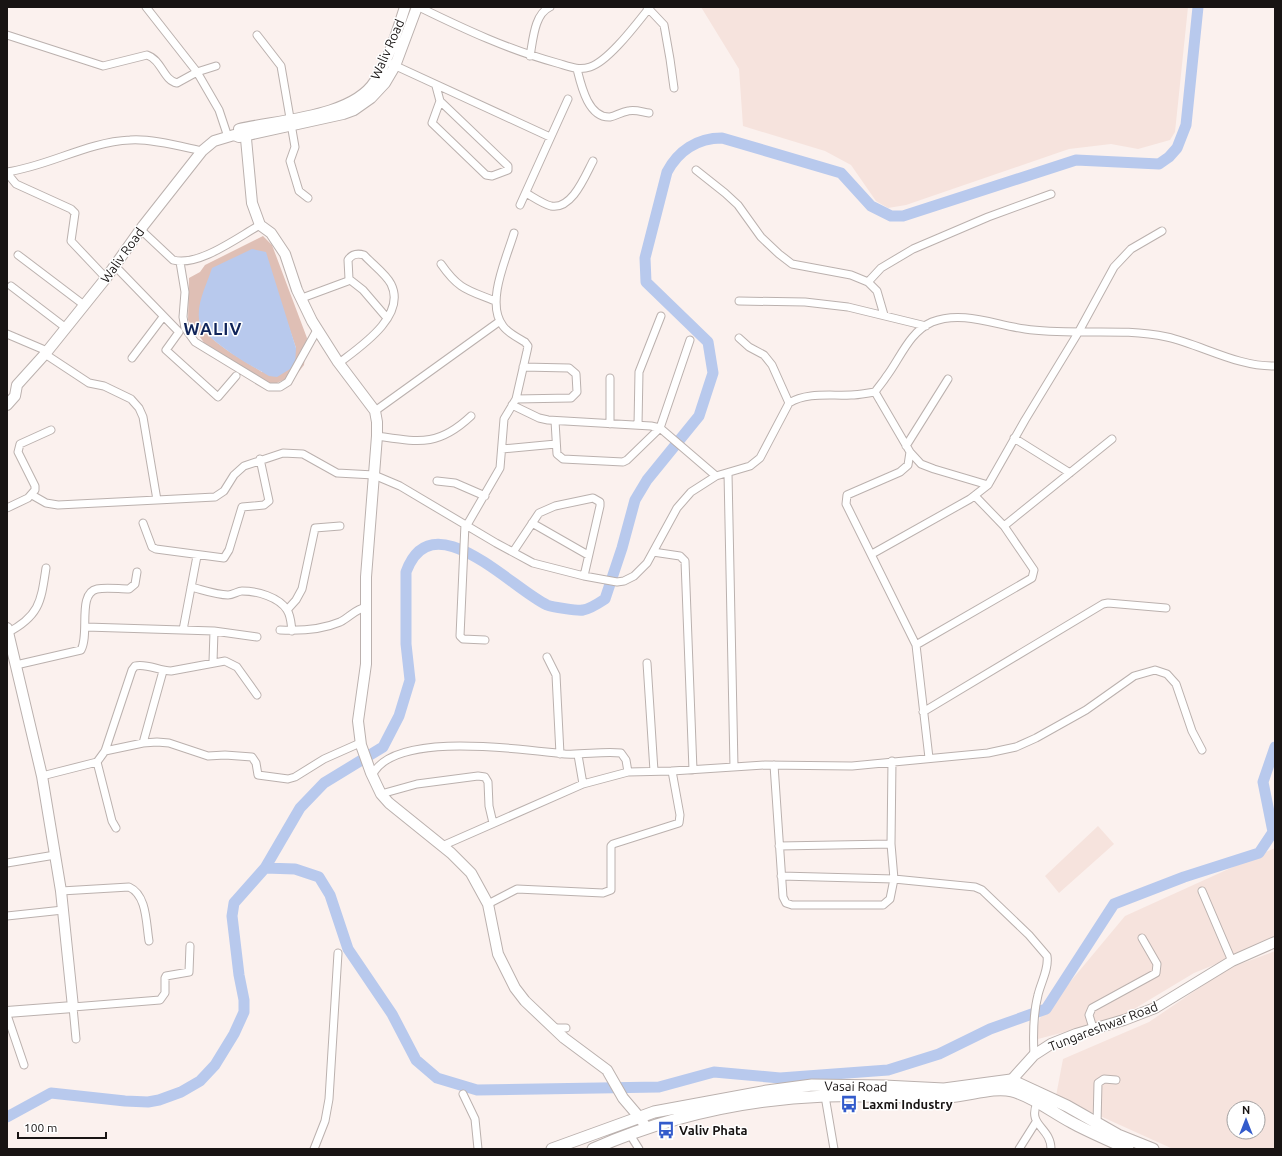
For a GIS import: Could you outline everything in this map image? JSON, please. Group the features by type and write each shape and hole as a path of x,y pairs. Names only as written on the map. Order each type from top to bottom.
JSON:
{"main road":[{"name":"Vasai Road","path":"593,1149 629,1133 662,1110 767,1091 812,1085 944,1089 1011,1080"},
{"path":"1011,1080 1067,1106 1097,1124 1153,1149"},
{"name":"Vasai Road","path":"552,1149 643,1122 780,1099 825,1096 960,1097 1004,1090 1013,1091 1071,1122 1128,1149"}],"street":[{"path":"146,7 197,72 220,110 231,136"},
{"name":"Waliv Road","path":"290,123 339,108 355,100 374,82 385,61 405,7"},
{"path":"418,7 482,37 530,56 577,69 590,67 602,60 648,8 664,25 674,88"},
{"name":"Waliv Road","path":"7,405 15,396 17,385 46,353 106,278 140,229 202,151 214,141 231,136 239,137 246,131 354,110 371,98 385,83 395,66 418,7"},
{"path":"530,56 540,17 545,9 550,7"},
{"path":"7,35 103,66 147,55 156,60 170,79 178,83 197,72 216,66"},
{"path":"257,35 281,66 295,147 290,162 300,191 308,198"},
{"path":"385,61 436,86 550,137"},
{"path":"577,69 585,96 596,112 603,116 610,116 634,110 649,113"},
{"path":"436,86 440,101 508,166 508,170 492,176 486,175 432,123 440,101"},
{"path":"520,205 568,99"},
{"path":"246,131 252,203 260,225 271,234 284,254 297,290 312,321 339,363 375,412 377,422 366,577 366,664 358,720 361,744 371,775 381,794 389,803 442,846 471,873 488,904 498,954 507,975 525,1001 576,1048 607,1070 623,1098 643,1122"},
{"path":"106,278 71,241 75,213 71,209 16,184 7,172 22,170 77,150 131,140 202,151"},
{"path":"526,193 551,206 560,206 574,196 593,161"},
{"path":"696,170 738,205 761,237 792,264 851,274 868,282 877,291 884,315"},
{"path":"868,282 881,268 913,248 988,217 1051,194"},
{"path":"140,229 174,260 180,262 203,257 260,225"},
{"path":"872,554 975,496 988,485 1014,438 1078,333 1114,267 1131,249 1162,230"},
{"path":"485,640 463,639 460,636 466,525 485,496 500,468 502,427 506,413 514,402 528,346 503,327 495,301 514,233"},
{"path":"339,363 376,332 387,318 395,305 392,285 364,255 354,254 348,260 349,279 363,290 387,318"},
{"path":"18,255 84,305"},
{"path":"180,262 185,292 183,317 185,328 195,342 269,388 280,388 288,382 318,330"},
{"path":"441,264 451,279 460,286 470,292 495,301"},
{"path":"115,266 179,332 166,350 218,397 236,376"},
{"path":"302,298 340,285 349,279"},
{"path":"11,286 66,328"},
{"path":"739,301 830,304 884,315 926,326"},
{"path":"638,425 639,372 661,316"},
{"path":"132,358 163,317"},
{"path":"32,494 46,503 58,505 215,497 224,491 239,470 244,466 283,453 297,453 311,458 337,473 374,475 400,486 533,563 584,576 617,582 634,576 647,562 677,508 691,492 716,476 750,466 760,458 789,403 797,398 814,396 852,396 875,392 906,346 926,326 944,318 966,317 1025,329 1078,333 1113,331 1167,337 1243,361 1275,366"},
{"path":"375,412 500,321"},
{"path":"7,334 46,353 89,383 104,386 131,400 139,408 143,417 157,500"},
{"path":"739,338 749,347 764,355 772,365 789,403"},
{"path":"554,421 557,454 563,459 623,462 633,456 660,428 690,340"},
{"path":"514,402 571,398 577,392 576,374 569,368 523,366"},
{"path":"610,378 610,424"},
{"path":"929,758 916,645 846,504 845,499 850,493 900,472 908,465 908,449 948,379"},
{"path":"7,388 17,385"},
{"path":"875,392 908,449 921,464 988,485"},
{"path":"514,402 539,418 554,421 638,425 660,428 716,476"},
{"path":"377,436 409,440 442,438 455,430 471,416"},
{"path":"7,508 32,494 35,486 18,452 18,447 23,442 51,430"},
{"path":"1014,438 1070,473"},
{"path":"1004,526 1112,439"},
{"path":"502,449 556,444"},
{"path":"143,523 152,547 197,556 224,558 230,550 242,507 268,504 269,497 260,460"},
{"path":"728,473 734,767"},
{"path":"437,481 455,483 485,496"},
{"path":"916,645 1032,578 1034,570 1004,526 975,496"},
{"path":"513,552 539,513 546,508 593,498 600,502 600,506 584,576"},
{"path":"532,523 588,555"},
{"path":"287,610 296,600 302,589 315,528 340,526"},
{"path":"653,552 680,556 685,561 693,770"},
{"path":"183,630 197,556"},
{"path":"46,568 40,602 34,613 8,631 42,776 61,891 74,1007 76,1039"},
{"path":"16,665 81,650 84,645 86,627 85,602 88,595 97,588 129,589 135,584 137,572"},
{"path":"191,587 229,596 240,591 254,592 281,602 290,617 292,631"},
{"path":"924,712 1103,604 1108,603 1166,608"},
{"path":"280,630 292,631 329,626 342,621 358,608 367,607"},
{"path":"86,627 214,631 257,637"},
{"path":"213,662 214,631"},
{"path":"547,657 556,675 560,754"},
{"path":"42,776 97,762 105,751 132,670 135,666 143,665 163,671 225,661 237,667 256,695"},
{"path":"647,663 654,771"},
{"path":"442,846 583,784 628,772 774,765 852,766 988,753 1016,747 1036,738 1086,710 1134,676 1155,670 1167,674 1176,684 1192,731 1202,750"},
{"path":"143,743 163,671"},
{"path":"105,751 143,743 169,743 208,756 225,755 252,758 256,763 258,775 288,779 295,777 331,755 361,744"},
{"path":"371,775 376,767 387,759 411,750 479,745 560,754 578,755 606,752 621,753 626,760 628,772"},
{"path":"578,755 583,784"},
{"path":"97,762 112,821 116,828"},
{"path":"774,765 781,876 783,897 786,903 792,905 883,905 890,899 894,879 891,844 892,762"},
{"path":"488,904 517,889 603,892 611,890 611,846 613,844 679,823 680,815 672,771"},
{"path":"381,794 418,784 478,776 485,777 488,782 489,806 493,823"},
{"path":"779,846 891,844"},
{"path":"7,863 55,855"},
{"path":"781,876 894,879 949,885 967,885 982,890 1029,935 1047,956 1046,968 1037,996 1034,1026 1034,1055"},
{"path":"61,891 129,887 136,890 142,898 150,941"},
{"path":"1202,891 1232,961"},
{"path":"7,916 63,910"},
{"path":"1093,1028 1089,1015 1092,1008 1156,973 1157,964 1142,938"},
{"name":"Tungareshwar Road","path":"1004,1090 1034,1055 1051,1044 1093,1028 1124,1020 1155,1008 1232,961 1275,942"},
{"path":"7,1012 160,1000 165,993 166,976 189,972 190,946"},
{"path":"314,1149 325,1121 329,1099 338,953"},
{"path":"7,1015 24,1065"},
{"path":"554,1028 566,1028"},
{"path":"1097,1124 1098,1083 1104,1079 1116,1080"},
{"path":"463,1094 475,1118 478,1149"},
{"path":"825,1096 834,1149"},
{"path":"1037,1103 1034,1114 1036,1122 1051,1139 1052,1149"},
{"path":"1019,1149 1036,1122"},
{"path":"629,1133 639,1149"}],"shaded area":[{"path":"701,7 1188,7 1175,132 1170,140 1138,149 1111,144 1069,149 906,205 888,208 876,201 851,165 825,151 743,126 739,69"},
{"path":"263,236 272,245 307,338 304,365 297,374 270,386 207,347 188,320 189,278 200,272 205,265","holes":["282,307 296,348 262,372 216,342 202,326 199,318"]},
{"path":"1098,826 1114,844 1059,893 1045,876"},
{"path":"1275,848 1275,940 1194,973 1119,1018 1034,1040 1040,1018 1125,916"},
{"path":"1275,951 1275,1149 1173,1149 1056,1096 1063,1059 1149,1022 1227,969"}],"water":[{"path":"252,249 266,252 296,348 295,366 277,377 269,376 228,351 208,335 202,327 199,319 199,306 212,268"}],"waterway":[{"path":"7,1117 51,1093 125,1101 148,1102 159,1100 181,1092 200,1081 215,1065 234,1034 244,1012 244,1000 239,975 232,916 234,903 265,868 300,808 324,783 383,747 399,716 410,680 406,644 406,572 418,552 434,545 453,547 473,556 532,596 550,606 583,610 605,599 622,548 635,500 647,480 699,416 713,373 708,342 646,282 645,258 667,172 671,165 683,152 689,147 704,140 722,138 841,173 871,206 891,216 903,216 1076,160 1159,164 1169,157 1177,148 1186,125 1198,7"},
{"path":"265,868 295,869 319,877 330,895 348,949 392,1014 416,1060 437,1078 477,1090 659,1087 714,1072 780,1078 888,1070 939,1054 990,1029 1046,1009 1114,904 1184,877 1259,853 1273,832 1263,782 1275,747"}],"place":[{"name":"Laxmi Industry","path":"849,1104"},
{"name":"Valiv Phata","path":"666,1130"}],"district":[{"name":"WALIV","path":"213,328"}]}
